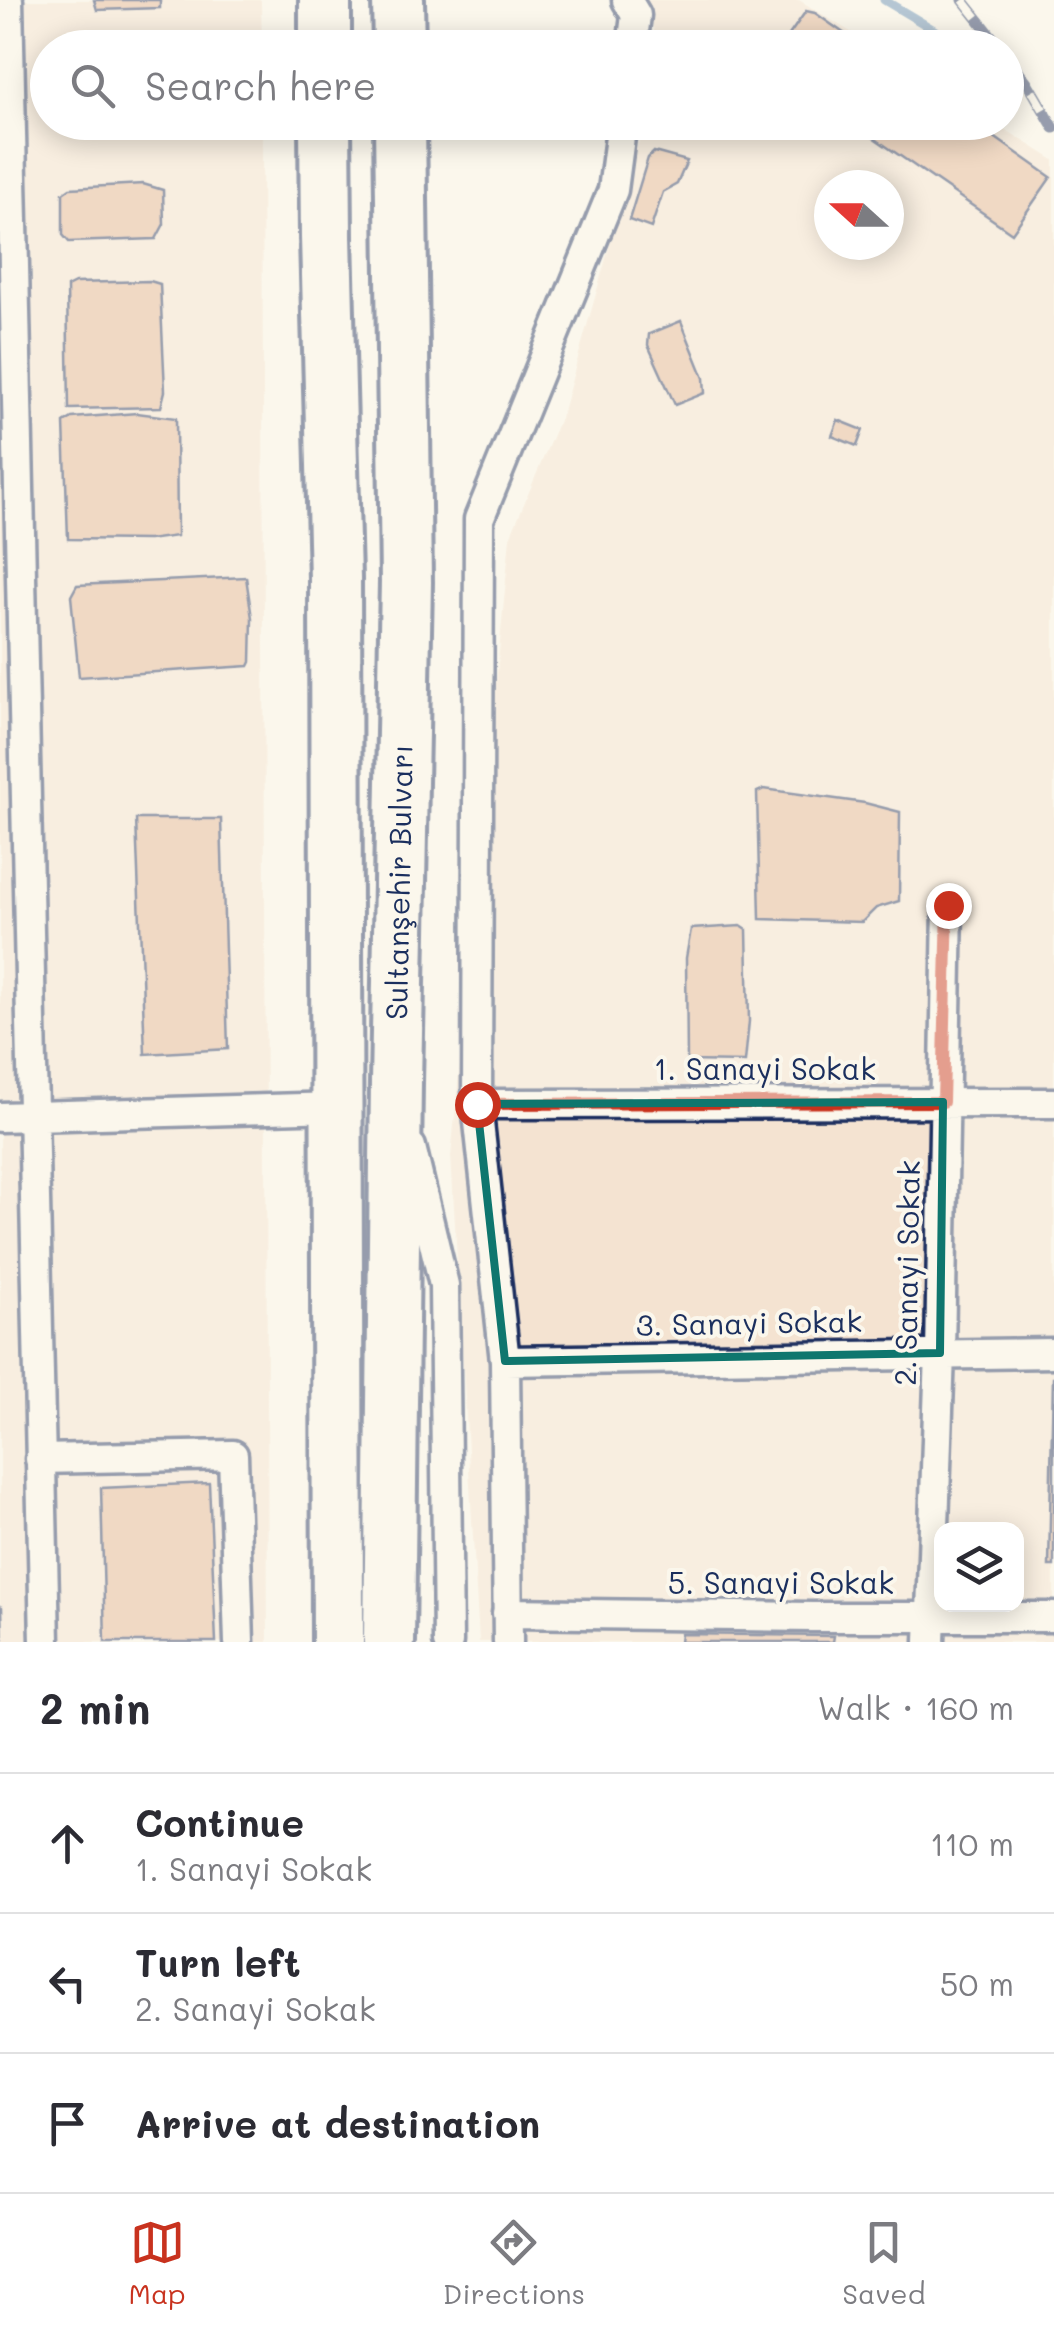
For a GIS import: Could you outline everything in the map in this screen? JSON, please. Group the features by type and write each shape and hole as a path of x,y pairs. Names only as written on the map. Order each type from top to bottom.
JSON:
{"highway":[{"path":"325,0 325,30"},
{"path":"398,0 399,30"},
{"name":"Sultanşehir Bulvarı","path":"326,140 335,598 338,1642"},
{"name":"Sultanşehir Bulvarı","path":"389,1642 406,582 400,140"}],"street":[{"path":"8,0 45,1642"},
{"path":"627,0 636,15 634,30"},
{"path":"508,1642 504,1361 477,1104 480,519 613,190 620,140"},
{"name":"2. Sanayi Sokak","path":"931,1630 948,905"},
{"path":"396,1084 444,1285 448,1642"},
{"name":"1. Sanayi Sokak","path":"477,1104 1054,1102"},
{"path":"0,1117 336,1107"},
{"name":"3. Sanayi Sokak","path":"504,1361 1054,1353"},
{"path":"40,1459 233,1455 238,1642"},
{"name":"5. Sanayi Sokak","path":"507,1613 931,1630 1054,1617"}],"highlighted area":[{"path":"943,1102 940,1353 505,1361 477,1104"}],"shaded area":[{"path":"0,0 261,0 262,30 30,30 30,140 262,140 268,1642 0,1642"},
{"path":"646,0 799,0 848,30 654,30"},
{"path":"639,140 1022,140 1054,160 1054,1642 479,1642 451,1156 510,537 563,411"}],"building":[{"path":"94,0 160,0 160,8 97,10"},
{"path":"806,11 839,30 793,30"},
{"path":"877,140 999,140 1051,177 1012,233"},
{"path":"654,152 687,161 677,184 663,192 651,228 629,220 648,158"},
{"path":"143,184 163,190 164,224 156,239 69,242 63,235 63,193 70,188"},
{"path":"75,283 160,284 165,391 161,407 69,409 67,287"},
{"path":"681,321 704,378 705,393 675,405 648,345 649,334"},
{"path":"137,413 176,418 177,536 148,540 68,539 64,423 72,418"},
{"path":"838,420 863,430 857,446 832,436"},
{"path":"246,577 252,618 249,666 79,677 71,596 77,585"},
{"path":"764,789 865,803 900,812 899,901 876,908 862,922 760,919 757,792"},
{"path":"136,819 221,819 228,1049 145,1054"},
{"path":"741,926 747,930 749,1021 745,1062 687,1061 686,958 691,929"},
{"path":"1053,1377 1054,1566 1049,1566"},
{"path":"209,1483 216,1642 105,1642 101,1488"},
{"path":"2,1607 3,1642 0,1642"},
{"path":"681,1634 834,1636 833,1642 680,1642"}],"waterway":[{"path":"884,0 934,30"}],"railway":[{"path":"963,0 987,30"},
{"path":"1024,78 1054,128"}],"route":[{"path":"477,1104 943,1102 948,905"}]}
